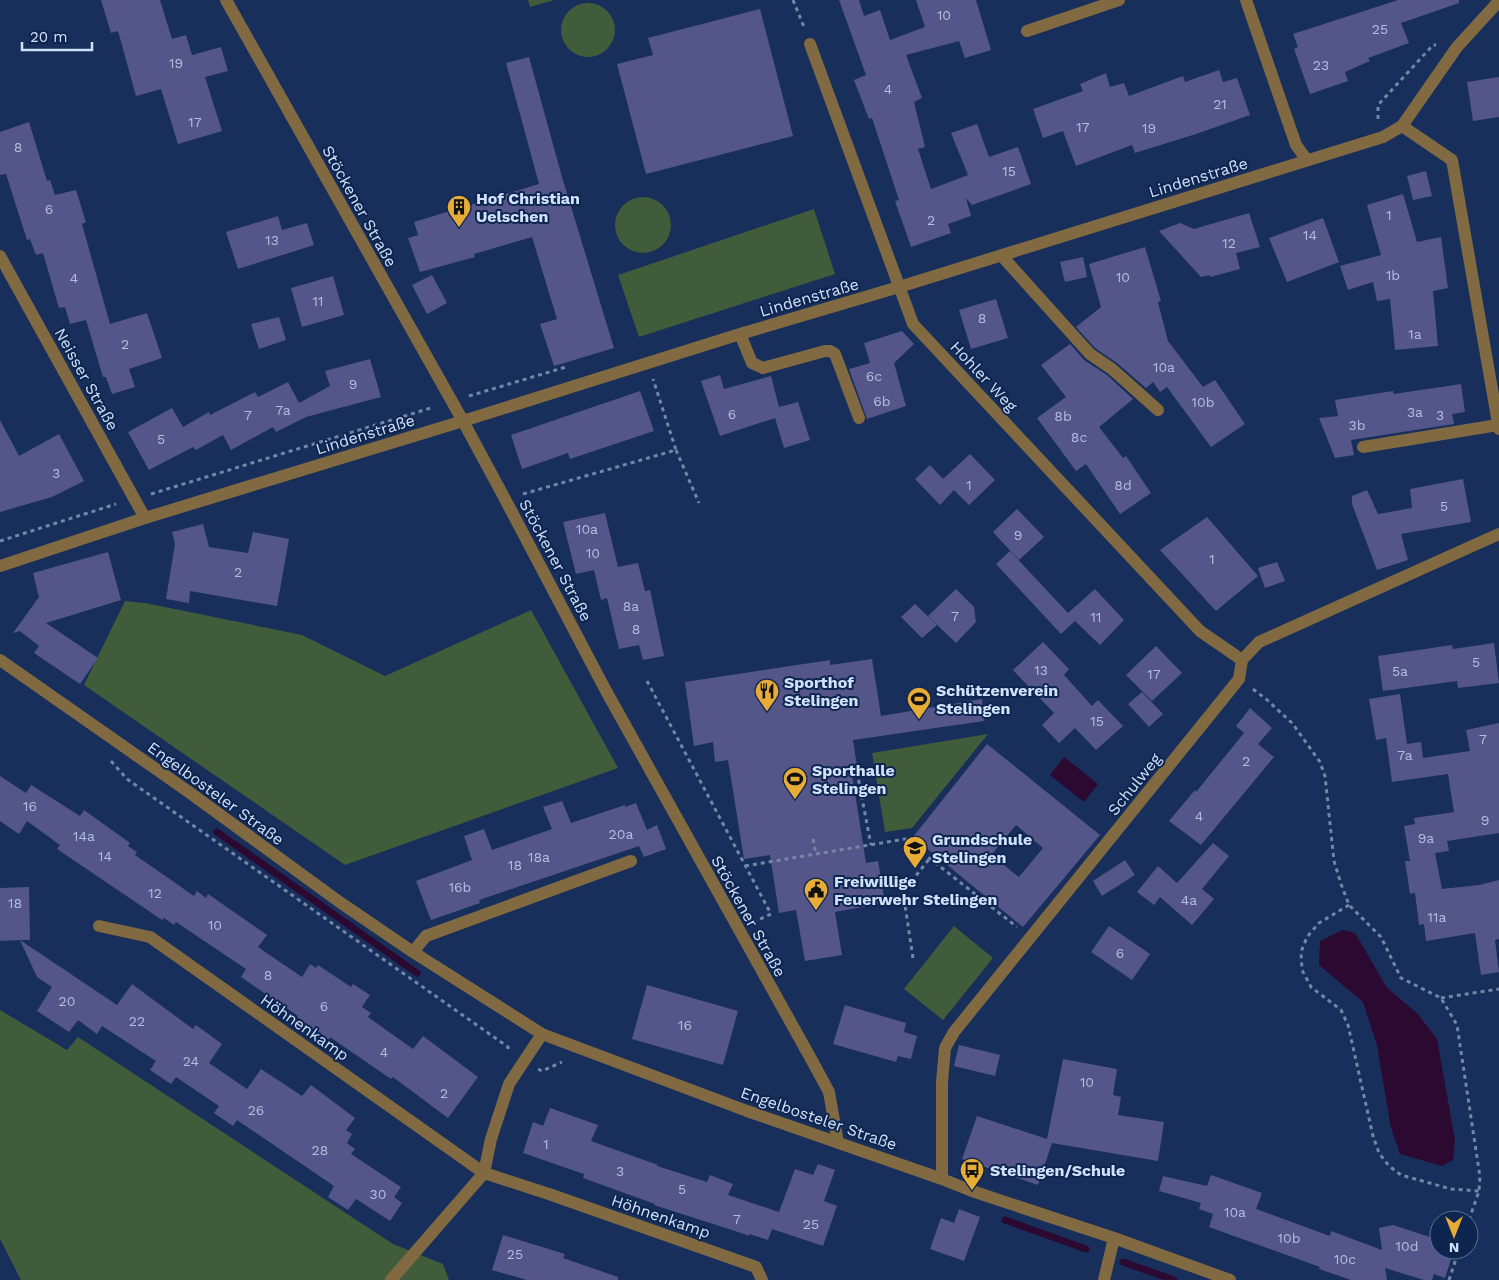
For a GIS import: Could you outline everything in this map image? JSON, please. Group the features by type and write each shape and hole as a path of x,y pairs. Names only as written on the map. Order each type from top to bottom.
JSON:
{"street":[{"name":"Stöckener Straße","path":"226,0 463,421 605,690 829,1092 838,1143"},
{"path":"1027,31 1119,0"},
{"path":"1246,0 1296,145 1307,160"},
{"path":"1499,1 1457,47 1402,126 1452,160 1499,429"},
{"name":"Hohler Weg","path":"810,44 913,324 1200,631 1242,660"},
{"name":"Lindenstraße","path":"0,566 145,518 463,421 647,362 899,287 1383,137 1402,126"},
{"path":"1001,255 1090,354 1112,369 1158,410"},
{"name":"Neisser Straße","path":"0,256 145,518"},
{"path":"740,334 752,363 763,368 825,351 835,354 859,418"},
{"path":"1363,447 1498,425"},
{"path":"1239,679 1242,660 1259,642 1499,534"},
{"name":"Engelbosteler Straße","path":"0,660 178,784 341,903 542,1034 972,1191 1114,1238 1230,1280"},
{"name":"Schulweg","path":"942,1179 942,1082 945,1048 954,1032 1239,679"},
{"path":"414,952 426,936 631,861"},
{"name":"Höhnenkamp","path":"99,926 150,937 484,1173 756,1267 762,1280"},
{"path":"390,1280 484,1173 491,1139 509,1084 542,1034"},
{"path":"1104,1280 1114,1238"}],"path":[{"path":"793,0 810,44"},
{"path":"1383,137 1378,121 1378,105 1433,45 1457,47"},
{"path":"647,362 676,450 699,503"},
{"path":"505,499 676,450"},
{"path":"1239,679 1266,699 1292,723 1320,762 1324,776 1334,861 1349,905 1381,937 1401,978 1441,998 1457,1025 1480,1177 1479,1191 1472,1210"},
{"path":"647,681 771,914 738,929"},
{"path":"857,772 871,844"},
{"path":"813,839 816,854"},
{"path":"745,866 905,839 1029,937"},
{"path":"913,958 903,892 930,858"},
{"path":"1349,905 1319,923 1307,937 1301,952 1302,970 1311,987 1341,1010 1348,1025 1373,1136 1379,1153 1389,1166 1400,1175 1451,1190 1479,1191"},
{"path":"1441,998 1499,989"},
{"path":"1449,1280 1456,1260"}],"green space":[{"path":"528,0 554,0 530,7"},
{"path":"588,3 598,5 607,11 613,20 615,30 613,40 607,49 598,55 588,57 578,55 569,49 563,40 561,30 563,20 569,11 578,5"},
{"path":"638,197 648,197 663,205 669,214 671,225 669,236 663,245 648,253 638,253 627,248 620,241 615,230 615,220 620,209 627,202"},
{"path":"814,209 835,274 639,337 618,275"},
{"path":"125,601 145,603 302,635 385,676 531,610 618,768 345,865 84,685"},
{"path":"988,734 912,828 885,832 872,753"},
{"path":"954,926 993,958 943,1020 904,989"},
{"path":"0,1010 67,1050 78,1037 393,1244 443,1264 449,1280 21,1280 0,1239"}],"shaded area":[{"path":"1064,757 1098,784 1084,802 1050,775"},
{"path":"1343,930 1355,933 1387,988 1417,1013 1437,1039 1455,1140 1453,1160 1442,1166 1400,1154 1391,1128 1377,1045 1363,1002 1319,965 1320,941"}],"building":[{"path":"101,0 160,0 172,39 186,35 192,55 221,47 228,71 205,77 222,131 178,144 161,89 136,96 118,31 111,33"},
{"path":"839,0 859,0 864,16 880,10 890,40 925,27 916,0 976,0 991,50 965,58 959,41 906,55 922,98 914,102 925,147 918,149 931,189 968,175 951,133 977,124 989,157 1018,147 1031,184 972,205 966,198 971,216 948,224 951,233 911,247 895,201 899,200 872,118 869,119 854,80 866,75"},
{"path":"1398,0 1459,0 1459,3 1401,23 1409,43 1368,58 1370,61 1345,72 1348,81 1310,94 1294,49 1298,47 1293,34"},
{"path":"760,9 793,136 646,174 617,64 653,55 648,38"},
{"path":"529,57 562,177 614,348 554,366 540,324 557,319 532,237 474,254 475,257 420,272 408,238 418,235 414,222 539,184 506,63"},
{"path":"1219,70 1223,82 1237,78 1250,115 1135,153 1132,145 1076,166 1063,131 1043,138 1033,109 1083,91 1080,84 1106,73 1110,87 1124,83 1129,96 1183,76 1185,82"},
{"path":"1499,77 1499,117 1473,121 1467,82"},
{"path":"29,122 47,181 50,180 55,195 76,190 86,222 82,224 110,324 147,313 162,358 129,369 135,387 112,394 106,377 103,377 86,320 70,324 65,307 59,308 43,253 36,255 30,239 27,240 6,174 0,175 0,132"},
{"path":"1426,171 1432,196 1413,200 1407,176"},
{"path":"1403,194 1417,242 1441,237 1448,288 1433,291 1438,346 1395,350 1390,299 1377,301 1373,282 1348,290 1340,266 1381,255 1367,205"},
{"path":"1249,213 1260,247 1236,253 1240,269 1210,277 1210,275 1201,277 1159,231 1180,223 1194,229"},
{"path":"278,216 282,230 307,223 314,245 238,269 226,232"},
{"path":"1323,218 1339,262 1287,282 1269,238"},
{"path":"1145,247 1161,301 1158,302 1168,341 1203,387 1215,380 1245,424 1211,447 1167,387 1160,392 1153,382 1146,388 1117,363 1095,348 1076,327 1101,307 1089,264"},
{"path":"1083,257 1087,277 1065,282 1060,262"},
{"path":"432,275 447,303 427,314 412,285"},
{"path":"333,276 344,315 302,327 291,288"},
{"path":"996,299 1008,338 971,349 959,310"},
{"path":"279,317 286,340 259,349 251,324"},
{"path":"902,331 914,344 894,363 906,406 867,419 849,369 870,363 864,343"},
{"path":"1070,344 1084,360 1107,375 1133,399 1099,427 1123,458 1126,456 1151,493 1120,514 1086,464 1076,471 1037,418 1066,397 1041,365"},
{"path":"370,359 381,397 306,417 276,432 273,427 231,450 223,435 196,450 193,447 149,470 128,432 172,408 183,427 209,412 210,415 255,392 258,397 288,382 299,403 330,386 325,371"},
{"path":"720,375 724,389 771,376 779,407 798,402 810,440 784,448 775,418 720,436 701,381"},
{"path":"1461,384 1465,412 1452,414 1454,424 1351,440 1354,455 1335,458 1319,418 1338,416 1335,400 1393,391 1394,394"},
{"path":"640,391 654,431 570,459 568,453 522,469 511,435"},
{"path":"0,420 19,456 59,434 84,481 52,497 0,512"},
{"path":"970,454 995,480 969,505 954,490 940,505 915,479 930,465 943,479"},
{"path":"1463,479 1471,522 1401,534 1408,560 1377,570 1352,504 1352,496 1367,490 1378,514 1412,508 1410,489"},
{"path":"1017,509 1044,537 1019,560 993,532"},
{"path":"605,513 618,567 638,563 645,591 650,590 664,656 643,660 639,645 619,649 607,598 601,600 594,570 576,574 563,522"},
{"path":"1207,517 1258,576 1216,611 1160,550"},
{"path":"203,524 209,547 248,553 253,532 289,539 277,606 190,591 189,603 166,599 175,544 172,532"},
{"path":"1010,551 1068,613 1095,589 1124,620 1100,645 1075,621 1061,634 996,564"},
{"path":"108,552 121,600 46,623 98,658 80,684 34,653 39,646 20,631 13,633 39,597 33,573"},
{"path":"1277,562 1285,581 1265,588 1258,568"},
{"path":"956,589 974,607 976,622 956,643 928,616"},
{"path":"915,604 937,625 922,638 901,617"},
{"path":"1043,642 1069,669 1064,675 1092,706 1098,700 1123,726 1096,750 1075,728 1059,743 1042,725 1054,713 1013,670"},
{"path":"1494,643 1499,683 1458,688 1457,681 1383,691 1378,656 1452,645 1453,649"},
{"path":"1156,646 1182,673 1152,701 1126,675"},
{"path":"872,659 881,716 982,699 984,721 853,740 857,766 851,768 866,863 878,861 885,903 835,912 842,955 805,961 796,910 779,913 770,855 744,859 728,760 715,762 713,742 694,746 685,682 830,660 830,665"},
{"path":"1142,692 1163,714 1149,727 1128,704"},
{"path":"1400,694 1407,744 1421,742 1423,758 1470,751 1466,730 1499,723 1499,833 1447,841 1449,851 1435,853 1442,889 1479,885 1499,880 1499,939 1495,940 1499,972 1481,975 1475,933 1426,941 1424,924 1419,925 1415,893 1410,894 1405,861 1410,861 1404,826 1415,824 1414,818 1454,812 1448,774 1392,782 1386,738 1376,740 1369,699"},
{"path":"1250,708 1272,728 1258,744 1274,757 1201,845 1169,821 1195,790 1196,792 1244,733 1236,726"},
{"path":"987,744 1100,835 1023,927 913,837","holes":["1016,825 1043,848 1019,877 991,855"]},
{"path":"0,776 26,793 31,785 80,816 84,810 130,843 128,846 137,852 135,855 194,896 197,891 206,898 208,894 267,935 258,947 302,977 310,964 316,968 318,965 351,987 353,984 370,995 362,1007 371,1013 368,1017 413,1049 423,1036 478,1077 448,1118 393,1077 391,1079 330,1037 329,1040 241,977 246,969 176,922 174,925 164,918 162,920 57,849 60,845 27,821 19,834 0,821"},
{"path":"562,801 571,823 636,803 647,830 657,825 666,849 644,857 639,846 479,900 480,903 431,920 416,881 472,860 464,836 484,829 492,850 552,829 543,807"},
{"path":"1213,843 1229,856 1202,889 1214,899 1192,925 1160,897 1154,905 1137,892 1158,866 1177,883"},
{"path":"1125,860 1135,875 1102,896 1093,881"},
{"path":"29,887 30,940 0,941 0,888"},
{"path":"1109,926 1150,954 1132,980 1091,952"},
{"path":"20,940 117,1005 132,984 193,1029 196,1025 222,1044 209,1063 247,1089 261,1069 302,1096 311,1085 355,1118 346,1130 352,1134 347,1143 355,1149 351,1154 401,1187 394,1197 402,1203 390,1221 356,1199 348,1210 328,1197 334,1186 237,1120 233,1126 214,1113 219,1106 176,1077 171,1084 150,1070 156,1061 102,1026 97,1034 78,1020 69,1032 37,1011 52,987 37,977"},
{"path":"647,985 738,1011 723,1065 632,1039"},
{"path":"845,1005 906,1023 904,1032 917,1036 911,1059 898,1056 896,1062 833,1044"},
{"path":"959,1045 1000,1055 995,1076 954,1066"},
{"path":"1063,1059 1117,1069 1113,1095 1121,1097 1118,1115 1164,1122 1158,1161 1052,1143 1038,1185 962,1159 977,1116 1047,1139"},
{"path":"550,1108 598,1125 591,1141 657,1166 707,1182 710,1175 733,1184 728,1195 779,1212 795,1169 813,1175 818,1164 835,1170 824,1201 837,1206 823,1246 772,1229 768,1240 749,1234 749,1236 654,1205 583,1178 584,1174 523,1153 533,1122 543,1126"},
{"path":"1211,1175 1262,1193 1256,1209 1330,1236 1331,1231 1382,1250 1379,1228 1393,1225 1429,1237 1429,1260 1451,1260 1445,1278 1434,1274 1432,1280 1424,1280 1385,1268 1387,1280 1351,1280 1209,1227 1213,1214 1199,1209 1201,1203 1159,1191 1163,1176 1207,1186"},
{"path":"959,1209 980,1217 964,1261 930,1249 941,1218 954,1223"},
{"path":"503,1235 565,1254 563,1258 618,1277 618,1280 527,1280 492,1270"}],"waterway":[{"path":"217,832 417,973"},
{"path":"1005,1220 1086,1249"},
{"path":"1123,1262 1174,1280"}],"place":[{"name":"Hof Christian Uelschen","path":"459,228"},
{"name":"Sporthof Stelingen","path":"767,712"},
{"name":"Schützenverein Stelingen","path":"919,720"},
{"name":"Sporthalle Stelingen","path":"795,800"},
{"name":"Grundschule Stelingen","path":"915,869"},
{"name":"Freiwillige Feuerwehr Stelingen","path":"816,911"},
{"name":"Stelingen/Schule","path":"972,1191"}]}
